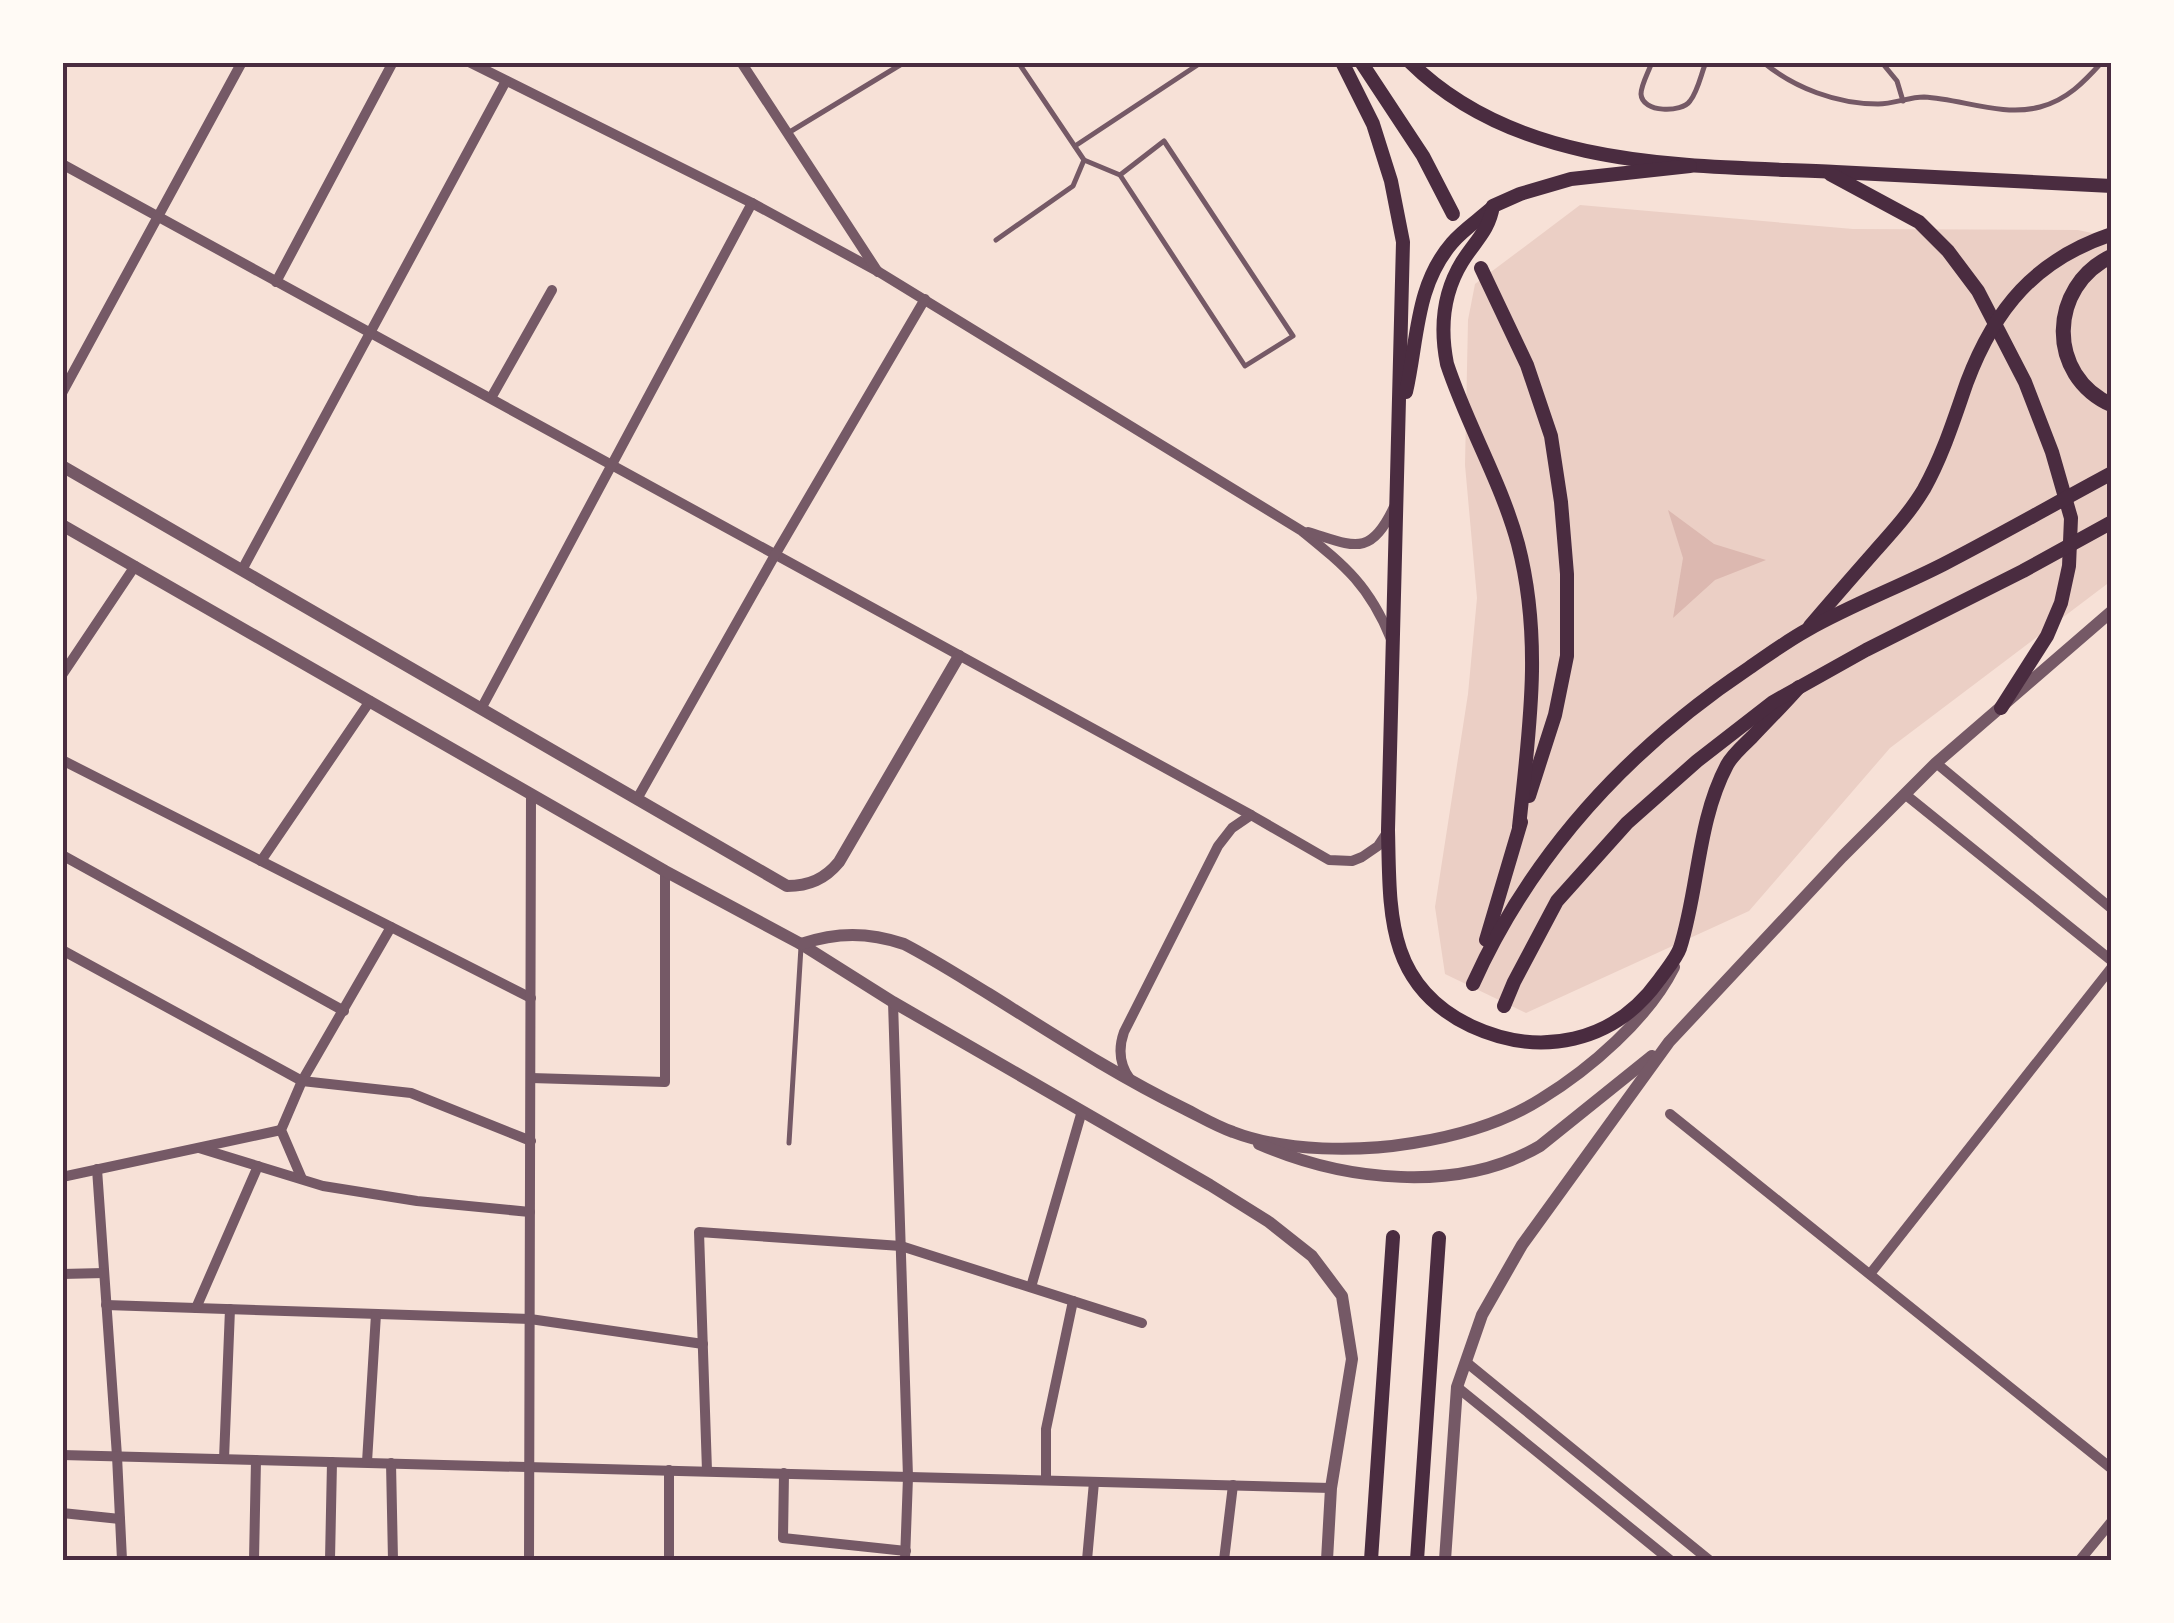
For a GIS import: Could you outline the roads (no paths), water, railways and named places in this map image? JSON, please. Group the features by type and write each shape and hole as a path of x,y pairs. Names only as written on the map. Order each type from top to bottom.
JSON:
{"main road":[{"path":"1342,62 1373,124 1391,182 1403,242 1388,830 1393,928 1405,963 1415,978 1437,1004 1476,1028 1528,1043 1582,1037 1628,1013 1653,989 1679,952 1710,805 1729,761 1800,687"},
{"path":"1361,62 1422,156 1453,214"},
{"path":"1410,62 1452,96 1490,119 1532,137 1576,149 1690,166 2112,186"},
{"path":"1398,428 1428,282 1437,262 1454,241 1494,206 1520,194 1570,179 1690,166"},
{"path":"1825,172 1919,222 1948,251 1978,291 2025,382 2052,452 2071,518 2069,566 2047,636 2001,708"},
{"path":"1494,206 1491,222 1461,264 1448,292 1443,344 1453,383 1518,542 1529,593 1534,647 1532,699 1519,828"},
{"path":"1807,630 1921,494 1948,438 1979,352 2010,300 2058,257 2112,234"},
{"path":"2112,256 2099,262 2071,292 2062,332 2074,372 2086,388 2112,404"},
{"path":"1481,268 1527,365 1551,436 1567,574 1567,656 1555,715 1473,984 1493,939 1530,880 1582,812 1636,755 1704,698 1807,630 1942,565 2112,473"},
{"path":"1504,1006 1557,902 1627,824 1696,761 1773,702 2112,522"},
{"path":"1371,1560 1394,1237"},
{"path":"1417,1560 1438,1238"}],"street":[{"path":"62,393 242,62"},
{"path":"276,282 393,62"},
{"path":"469,62 879,272 1302,530 1348,568 1381,615 1393,644"},
{"path":"741,62 879,272"},
{"path":"242,570 506,81"},
{"path":"62,164 1328,860 1352,861 1371,852 1388,830"},
{"path":"481,709 752,204"},
{"path":"490,398 552,290"},
{"path":"637,799 924,299"},
{"path":"62,466 787,886 812,883 839,862 959,656"},
{"path":"1302,530 1362,545 1376,538 1384,528 1396,501"},
{"path":"62,524 665,871 801,944 1269,1222 1312,1256 1342,1296 1352,1358 1331,1488 1327,1560"},
{"path":"62,675 66,662 135,566"},
{"path":"1445,1560 1457,1387 1482,1315 1522,1245 1669,1042 1842,856 1936,764 2112,611"},
{"path":"261,861 370,702"},
{"path":"62,760 531,998"},
{"path":"1936,764 2112,909"},
{"path":"529,1560 531,794"},
{"path":"1870,1274 2112,964 1906,795"},
{"path":"1138,1086 1122,1064 1120,1047 1124,1032 1224,836 1251,815"},
{"path":"62,856 344,1011"},
{"path":"531,1078 665,1082 665,871"},
{"path":"302,1179 281,1130 302,1081 392,927"},
{"path":"801,944 853,934 904,944 1138,1086 1296,1158 1362,1173 1422,1176 1484,1170 1522,1156 1540,1146 1669,1042"},
{"path":"62,950 302,1081 412,1092 530,1141"},
{"path":"1234,1133 1299,1146 1366,1148 1431,1140 1525,1110 1608,1048 1656,996 1679,952"},
{"path":"784,1474 783,1538 905,1556 908,1476 893,1002"},
{"path":"1031,1288 1082,1111"},
{"path":"1670,1114 2112,1468"},
{"path":"62,1176 281,1130"},
{"path":"199,1148 324,1186 530,1212"},
{"path":"196,1308 258,1166"},
{"path":"97,1169 122,1560"},
{"path":"707,1471 699,1232 900,1246 1142,1323"},
{"path":"62,1274 104,1272"},
{"path":"1046,1480 1046,1430 1074,1301"},
{"path":"106,1305 530,1319 703,1344"},
{"path":"224,1459 230,1309"},
{"path":"367,1462 376,1314"},
{"path":"1466,1362 1710,1560"},
{"path":"1457,1387 1670,1560"},
{"path":"62,1455 1331,1488"},
{"path":"254,1560 256,1460"},
{"path":"330,1560 332,1462"},
{"path":"391,1463 393,1560"},
{"path":"669,1470 669,1560"},
{"path":"1087,1560 1094,1482"},
{"path":"1224,1560 1233,1485"},
{"path":"62,1513 120,1519"},
{"path":"2080,1560 2112,1521"}],"lane":[{"path":"788,133 905,62"},
{"path":"1018,62 1084,160 1120,176 1246,366 1293,336 1164,141 1120,176"},
{"path":"1075,146 1202,62"},
{"path":"1652,62 1641,94 1644,102 1651,107 1680,108 1690,102 1706,62"},
{"path":"1763,62 1800,86 1840,99 1882,104 1926,98 2005,109 2031,109 2058,101 2072,93 2102,62"},
{"path":"1883,64 1897,81 1903,101"},
{"path":"996,240 1073,186 1084,160"},
{"path":"789,1143 801,944"}]}
